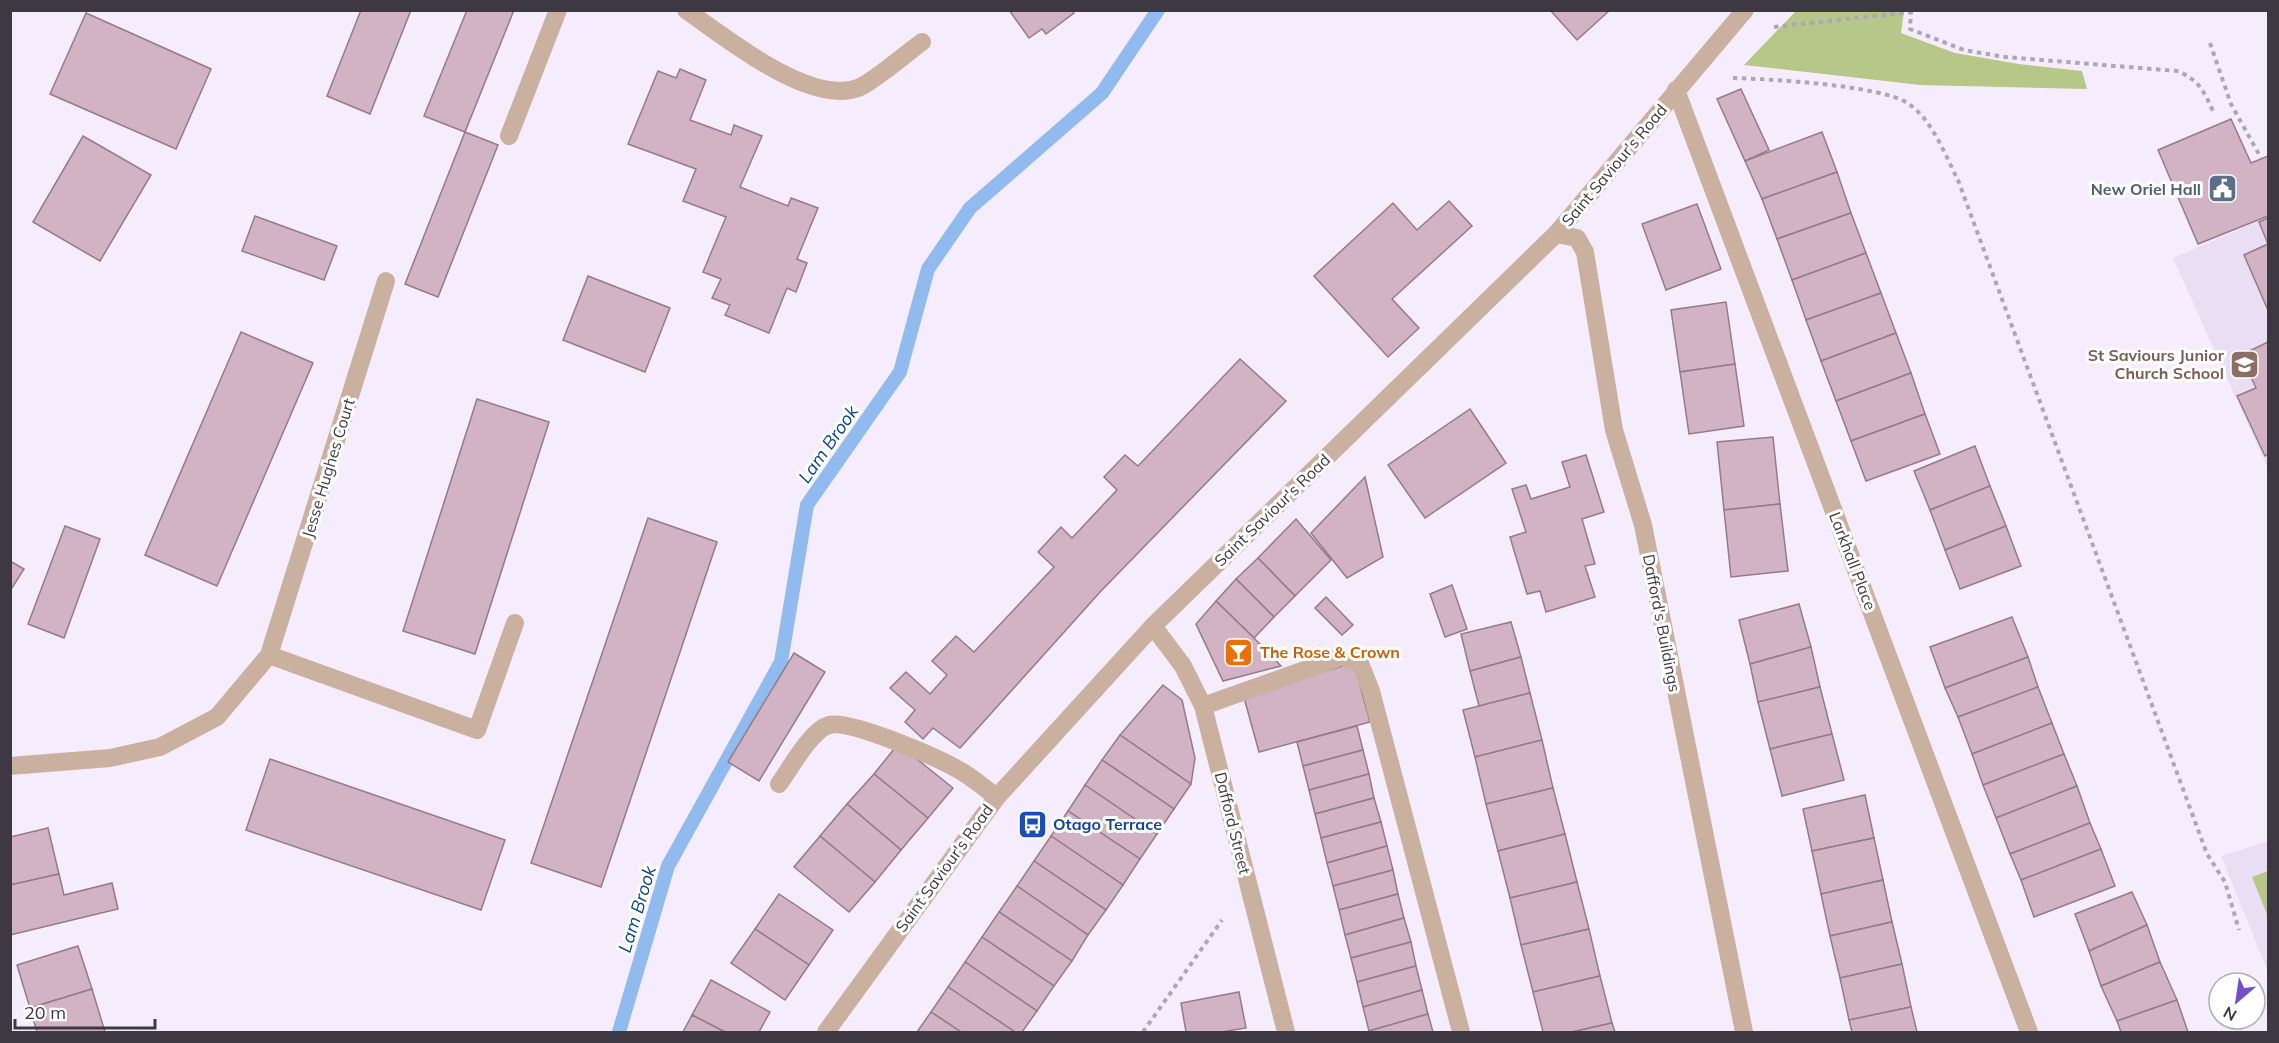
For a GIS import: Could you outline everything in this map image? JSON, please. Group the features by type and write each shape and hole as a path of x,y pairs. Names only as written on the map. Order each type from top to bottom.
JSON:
{"street":[{"path":"509,136 558,10"},
{"path":"686,10 778,72 825,90 858,88 922,42"},
{"name":"Saint Saviour's Road","path":"826,1032 997,797 1153,626 1556,234 1742,13"},
{"name":"Larkhall Place","path":"1676,90 2029,1032"},
{"name":"Dafford's Buildings","path":"1556,234 1577,238 1585,252 1614,430 1643,525 1744,1032"},
{"name":"Jesse Hughes Court","path":"10,766 110,758 160,747 217,717 269,655 386,281"},
{"path":"269,655 477,730 515,623"},
{"name":"Dafford Street","path":"1153,626 1183,666 1203,706 1287,1032"},
{"path":"1203,706 1341,657 1360,663 1371,691 1461,1032"},
{"path":"778,784 817,731 830,725 847,724 938,759 962,771 997,797"}],"path":[{"path":"1742,13 1770,28 1911,11 1910,29 1964,50 2005,57 2177,71 2192,77 2202,88 2213,111"},
{"path":"2210,43 2231,104 2261,158"},
{"path":"1726,77 1880,93 1908,103 1925,118 1958,180 2202,843 2225,882 2240,930"},
{"path":"1143,1032 1248,882"}],"shaded area":[{"name":"St Saviours Junior Church School","path":"2268,217 2268,469 2173,258"},
{"path":"2268,841 2268,972 2221,856"}],"green space":[{"path":"1796,11 1904,11 1901,33 1955,53 2019,64 2082,71 2087,89 1920,85 1744,65"},
{"path":"2268,871 2268,917 2252,877"}],"building":[{"path":"361,10 411,10 370,114 327,96"},
{"path":"467,10 514,10 465,132 424,116"},
{"path":"1009,10 1072,10 1074,13 1046,34 1042,29 1029,38"},
{"path":"1550,10 1610,10 1577,40"},
{"path":"86,13 211,69 176,149 50,94"},
{"path":"680,69 706,80 690,120 731,135 734,125 762,136 740,187 788,206 791,198 818,208 797,259 807,263 796,292 787,288 769,333 725,315 730,305 712,298 721,279 703,272 726,217 683,201 696,169 628,144 658,71 676,78"},
{"path":"1741,89 1769,150 1745,161 1717,99"},
{"name":"New Oriel Hall","path":"2231,119 2251,163 2268,156 2268,216 2198,244 2158,150"},
{"path":"465,132 498,145 438,297 405,284"},
{"path":"1822,132 1837,172 1762,199 1745,161"},
{"path":"83,136 151,175 100,261 33,222"},
{"path":"1837,172 1851,213 1777,239 1762,199"},
{"path":"1449,201 1472,226 1392,299 1419,328 1388,357 1314,276 1393,203 1417,230"},
{"path":"1697,204 1721,269 1666,290 1642,224"},
{"path":"1851,213 1866,253 1792,280 1777,239"},
{"path":"255,216 337,246 324,280 242,251"},
{"path":"2268,218 2268,244 2259,222"},
{"path":"2268,244 2268,307 2267,308 2244,255"},
{"path":"1866,253 1881,293 1806,320 1792,280"},
{"path":"588,276 670,308 645,372 563,340"},
{"path":"1881,293 1896,333 1821,361 1806,320"},
{"path":"1726,302 1735,364 1680,372 1671,310"},
{"path":"241,332 313,363 217,586 145,555"},
{"path":"1896,333 1911,373 1836,401 1821,361"},
{"path":"2268,342 2268,454 2265,456 2237,396 2256,388 2241,355"},
{"path":"1240,359 1286,401 1101,591 960,748 933,728 923,739 905,722 915,710 890,688 906,672 930,694 947,675 932,661 956,636 974,652 1054,567 1038,552 1061,527 1072,538 1117,490 1104,477 1125,455 1138,466"},
{"path":"1735,364 1744,426 1689,434 1680,372"},
{"path":"1911,373 1925,414 1851,441 1836,401"},
{"path":"477,399 549,422 475,654 403,631"},
{"path":"1470,409 1506,463 1425,518 1388,465"},
{"path":"1925,414 1940,454 1866,481 1851,441"},
{"path":"1773,437 1780,504 1724,510 1717,442"},
{"path":"1975,446 1990,486 1930,510 1914,471"},
{"path":"1586,455 1604,512 1582,519 1595,564 1585,566 1595,597 1546,612 1540,591 1527,594 1510,537 1526,532 1512,489 1526,485 1531,499 1570,487 1562,462"},
{"path":"1365,477 1383,557 1347,578 1311,533"},
{"path":"1990,486 2006,526 1945,550 1930,510"},
{"path":"1780,504 1788,571 1731,577 1724,510"},
{"path":"648,518 717,542 601,887 531,863"},
{"path":"1296,519 1331,560 1295,596 1258,558"},
{"path":"65,526 100,539 64,638 28,624"},
{"path":"2006,526 2021,566 1960,589 1945,550"},
{"path":"1258,558 1295,596 1274,617 1236,579"},
{"path":"10,561 24,569 10,591"},
{"path":"1236,579 1274,617 1254,638 1216,601"},
{"path":"1452,585 1467,629 1445,637 1430,594"},
{"path":"1326,597 1353,625 1342,635 1315,608"},
{"name":"The Rose & Crown","path":"1216,601 1281,666 1223,681 1196,624"},
{"path":"1799,604 1811,647 1750,664 1739,620"},
{"path":"2012,617 2028,657 1945,688 1930,647"},
{"path":"1511,622 1521,657 1470,671 1461,634"},
{"path":"1811,647 1820,687 1758,702 1750,664"},
{"path":"794,653 825,672 759,781 728,762"},
{"path":"1521,657 1530,693 1479,706 1470,671"},
{"path":"2028,657 2038,687 1958,717 1945,688"},
{"path":"1354,663 1370,722 1259,752 1243,694"},
{"path":"1163,685 1182,700 1195,758 1191,784 1120,735"},
{"path":"1820,687 1832,734 1770,749 1758,702"},
{"path":"2038,687 2052,723 1972,754 1958,717"},
{"path":"1530,693 1542,740 1475,757 1463,710"},
{"path":"2052,723 2064,754 1983,785 1972,754"},
{"path":"1357,726 1363,750 1303,766 1297,742"},
{"path":"1832,734 1844,780 1782,796 1770,749"},
{"path":"1120,735 1191,784 1174,809 1102,760"},
{"path":"1542,740 1553,788 1486,804 1475,757"},
{"path":"898,744 953,788 928,818 874,774"},
{"path":"1363,750 1369,774 1309,790 1303,766"},
{"path":"2064,754 2077,786 1996,818 1983,785"},
{"path":"270,759 505,840 481,910 246,830"},
{"path":"1102,760 1174,809 1157,834 1085,785"},
{"path":"874,774 928,818 901,850 847,804"},
{"path":"1369,774 1374,798 1315,814 1309,790"},
{"path":"1085,785 1157,834 1140,859 1068,811"},
{"path":"2077,786 2090,823 2010,854 1996,818"},
{"path":"1553,788 1565,834 1498,851 1486,804"},
{"path":"1865,795 1874,838 1812,851 1803,809"},
{"path":"1374,798 1381,822 1321,838 1315,814"},
{"path":"847,804 901,850 875,882 820,836"},
{"path":"1068,811 1140,859 1123,885 1051,836"},
{"path":"1381,822 1387,846 1327,863 1321,838"},
{"path":"2090,823 2101,849 2021,880 2010,854"},
{"path":"48,828 59,874 10,885 10,837"},
{"path":"1565,834 1577,882 1510,898 1498,851"},
{"path":"820,836 875,882 849,912 794,867"},
{"path":"1051,836 1123,885 1106,910 1034,861"},
{"path":"1874,838 1883,880 1821,894 1812,851"},
{"path":"1387,846 1393,870 1333,886 1327,863"},
{"path":"2101,849 2115,886 2034,917 2021,880"},
{"path":"1034,861 1106,910 1088,935 1017,886"},
{"path":"1393,870 1398,894 1339,910 1333,886"},
{"path":"59,874 64,895 112,883 118,909 10,935 10,885"},
{"path":"1883,880 1892,922 1830,936 1821,894"},
{"path":"1577,882 1589,929 1521,945 1510,898"},
{"path":"1017,886 1088,935 1072,961 999,912"},
{"path":"2132,892 2147,925 2089,951 2075,914"},
{"path":"779,894 833,930 809,965 755,929"},
{"path":"1398,894 1404,918 1345,935 1339,910"},
{"path":"999,912 1072,961 1054,986 982,937"},
{"path":"1404,918 1411,942 1351,958 1345,935"},
{"path":"1892,922 1902,964 1840,978 1830,936"},
{"path":"2147,925 2160,962 2101,986 2089,951"},
{"path":"755,929 809,965 785,1000 731,963"},
{"path":"1589,929 1600,976 1533,992 1521,945"},
{"path":"982,937 1054,986 1037,1011 965,962"},
{"path":"1411,942 1416,966 1357,982 1351,958"},
{"path":"78,946 92,989 30,1008 17,965"},
{"path":"965,962 1037,1011 1022,1032 1015,1032 948,987"},
{"path":"2160,962 2177,1000 2117,1021 2101,986"},
{"path":"1902,964 1911,1007 1849,1020 1840,978"},
{"path":"1416,966 1422,990 1363,1007 1357,982"},
{"path":"1600,976 1612,1023 1572,1032 1543,1032 1533,992"},
{"path":"711,980 770,1012 759,1032 725,1032 692,1015"},
{"path":"948,987 1015,1032 961,1032 931,1012"},
{"path":"92,989 105,1032 37,1032 30,1008"},
{"path":"1422,990 1428,1014 1369,1031 1363,1007"},
{"path":"1239,992 1246,1028 1222,1032 1186,1032 1181,1003"},
{"path":"2177,1000 2188,1032 2121,1032 2117,1021"},
{"path":"1911,1007 1917,1032 1852,1032 1849,1020"},
{"path":"931,1012 961,1032 917,1032"},
{"path":"1428,1014 1433,1032 1369,1031"},
{"path":"692,1015 725,1032 683,1032"},
{"path":"1612,1023 1615,1032 1572,1032"}],"waterway":[{"name":"Lam Brook","path":"619,1032 668,866 781,662 807,505 900,372 928,269 970,208 1102,93 1158,10"}],"place":[{"name":"New Oriel Hall","path":"2222,189"},
{"name":"St Saviours Junior Church School","path":"2245,364"},
{"name":"The Rose & Crown","path":"1239,652"},
{"name":"Otago Terrace","path":"1032,824"}]}
